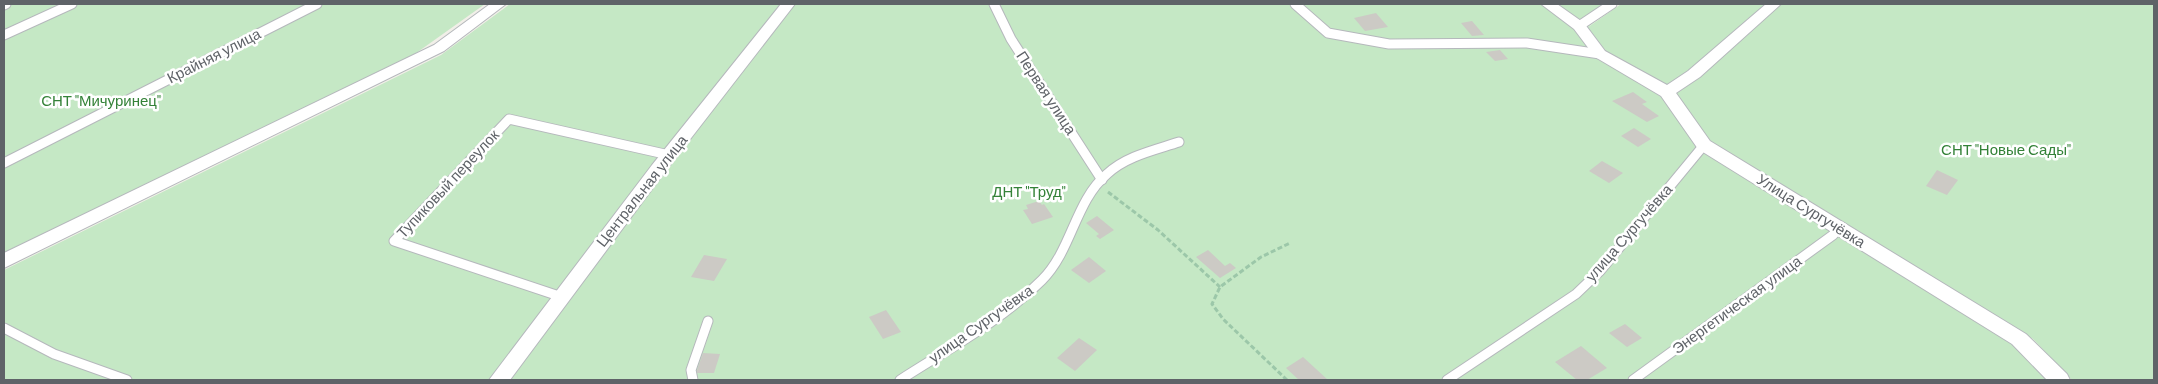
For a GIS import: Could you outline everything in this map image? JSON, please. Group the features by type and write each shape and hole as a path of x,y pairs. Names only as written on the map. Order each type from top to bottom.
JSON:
{"street":[{"path":"4,261 440,48 499,4"},
{"name":"Центральная улица","path":"499,380 670,155 788,4"},
{"name":"Улица Сургучёвка","path":"1548,4 1579,26 1600,54 1667,92 1704,145 2019,339 2060,380"},
{"path":"1667,92 1694,74 1774,4"}],"lane":[{"path":"4,35 72,4"},
{"name":"Крайняя улица","path":"4,163 317,4"},
{"name":"Первая улица","path":"994,4 1011,40 1100,183"},
{"path":"1296,4 1328,33 1389,44 1527,43 1600,54"},
{"path":"1579,26 1612,4"},
{"name":"Тупиковый переулок","path":"562,297 394,241 509,119 670,155"},
{"name":"улица Сургучёвка","path":"900,380 1004,311 1044,280 1067,247 1079,218 1106,174 1126,162 1179,142"},
{"name":"улица Сургучёвка","path":"1447,380 1576,294 1600,271 1704,145"},
{"name":"Энергетическая улица","path":"1632,380 1839,228"},
{"path":"693,380 691,370 708,321"},
{"path":"4,328 54,354 127,380"}],"path":[{"path":"1100,183 1158,230 1220,287"},
{"path":"1287,380 1223,318 1212,304 1220,287 1261,257 1290,242"}],"green space":[{"name":"СНТ \"Мичуринец\"","path":"4,4 485,4 412,56 4,256"},
{"name":"ДНТ \"Труд\"","path":"510,4 1618,4 1584,30 1621,4 2154,4 2154,380 2072,380 2033,339 1851,227 1718,150 1685,109 1716,150 2011,336 2054,380 4,380 4,270 441,55"}],"building":[{"path":"1376,13 1388,27 1365,31 1354,18"},
{"path":"1472,21 1484,35 1472,36 1461,23"},
{"path":"1500,50 1508,59 1495,61 1486,52"},
{"path":"1633,92 1647,102 1642,104 1659,116 1647,122 1612,101"},
{"path":"1634,128 1651,139 1638,147 1621,136"},
{"path":"1602,161 1623,173 1609,183 1589,171"},
{"path":"1937,170 1958,180 1947,195 1926,186"},
{"path":"1039,201 1042,205 1044,204 1053,217 1032,224 1023,210 1028,209 1026,205"},
{"path":"1097,216 1114,230 1100,239 1096,236 1099,234 1086,223"},
{"path":"1208,250 1225,266 1230,263 1236,268 1220,278 1196,257"},
{"path":"704,255 727,259 714,281 691,277"},
{"path":"1089,257 1106,271 1089,283 1071,270"},
{"path":"886,310 901,332 883,339 869,317"},
{"path":"1625,324 1642,338 1627,347 1609,333"},
{"path":"1079,338 1097,350 1075,371 1057,358"},
{"path":"1581,346 1607,368 1587,380 1577,380 1555,362"},
{"path":"703,353 720,354 714,373 696,373"},
{"path":"1303,357 1328,380 1299,380 1286,368"}],"park label":[{"name":"СНТ \"Новые Сады\"","path":"2006,150"}]}
